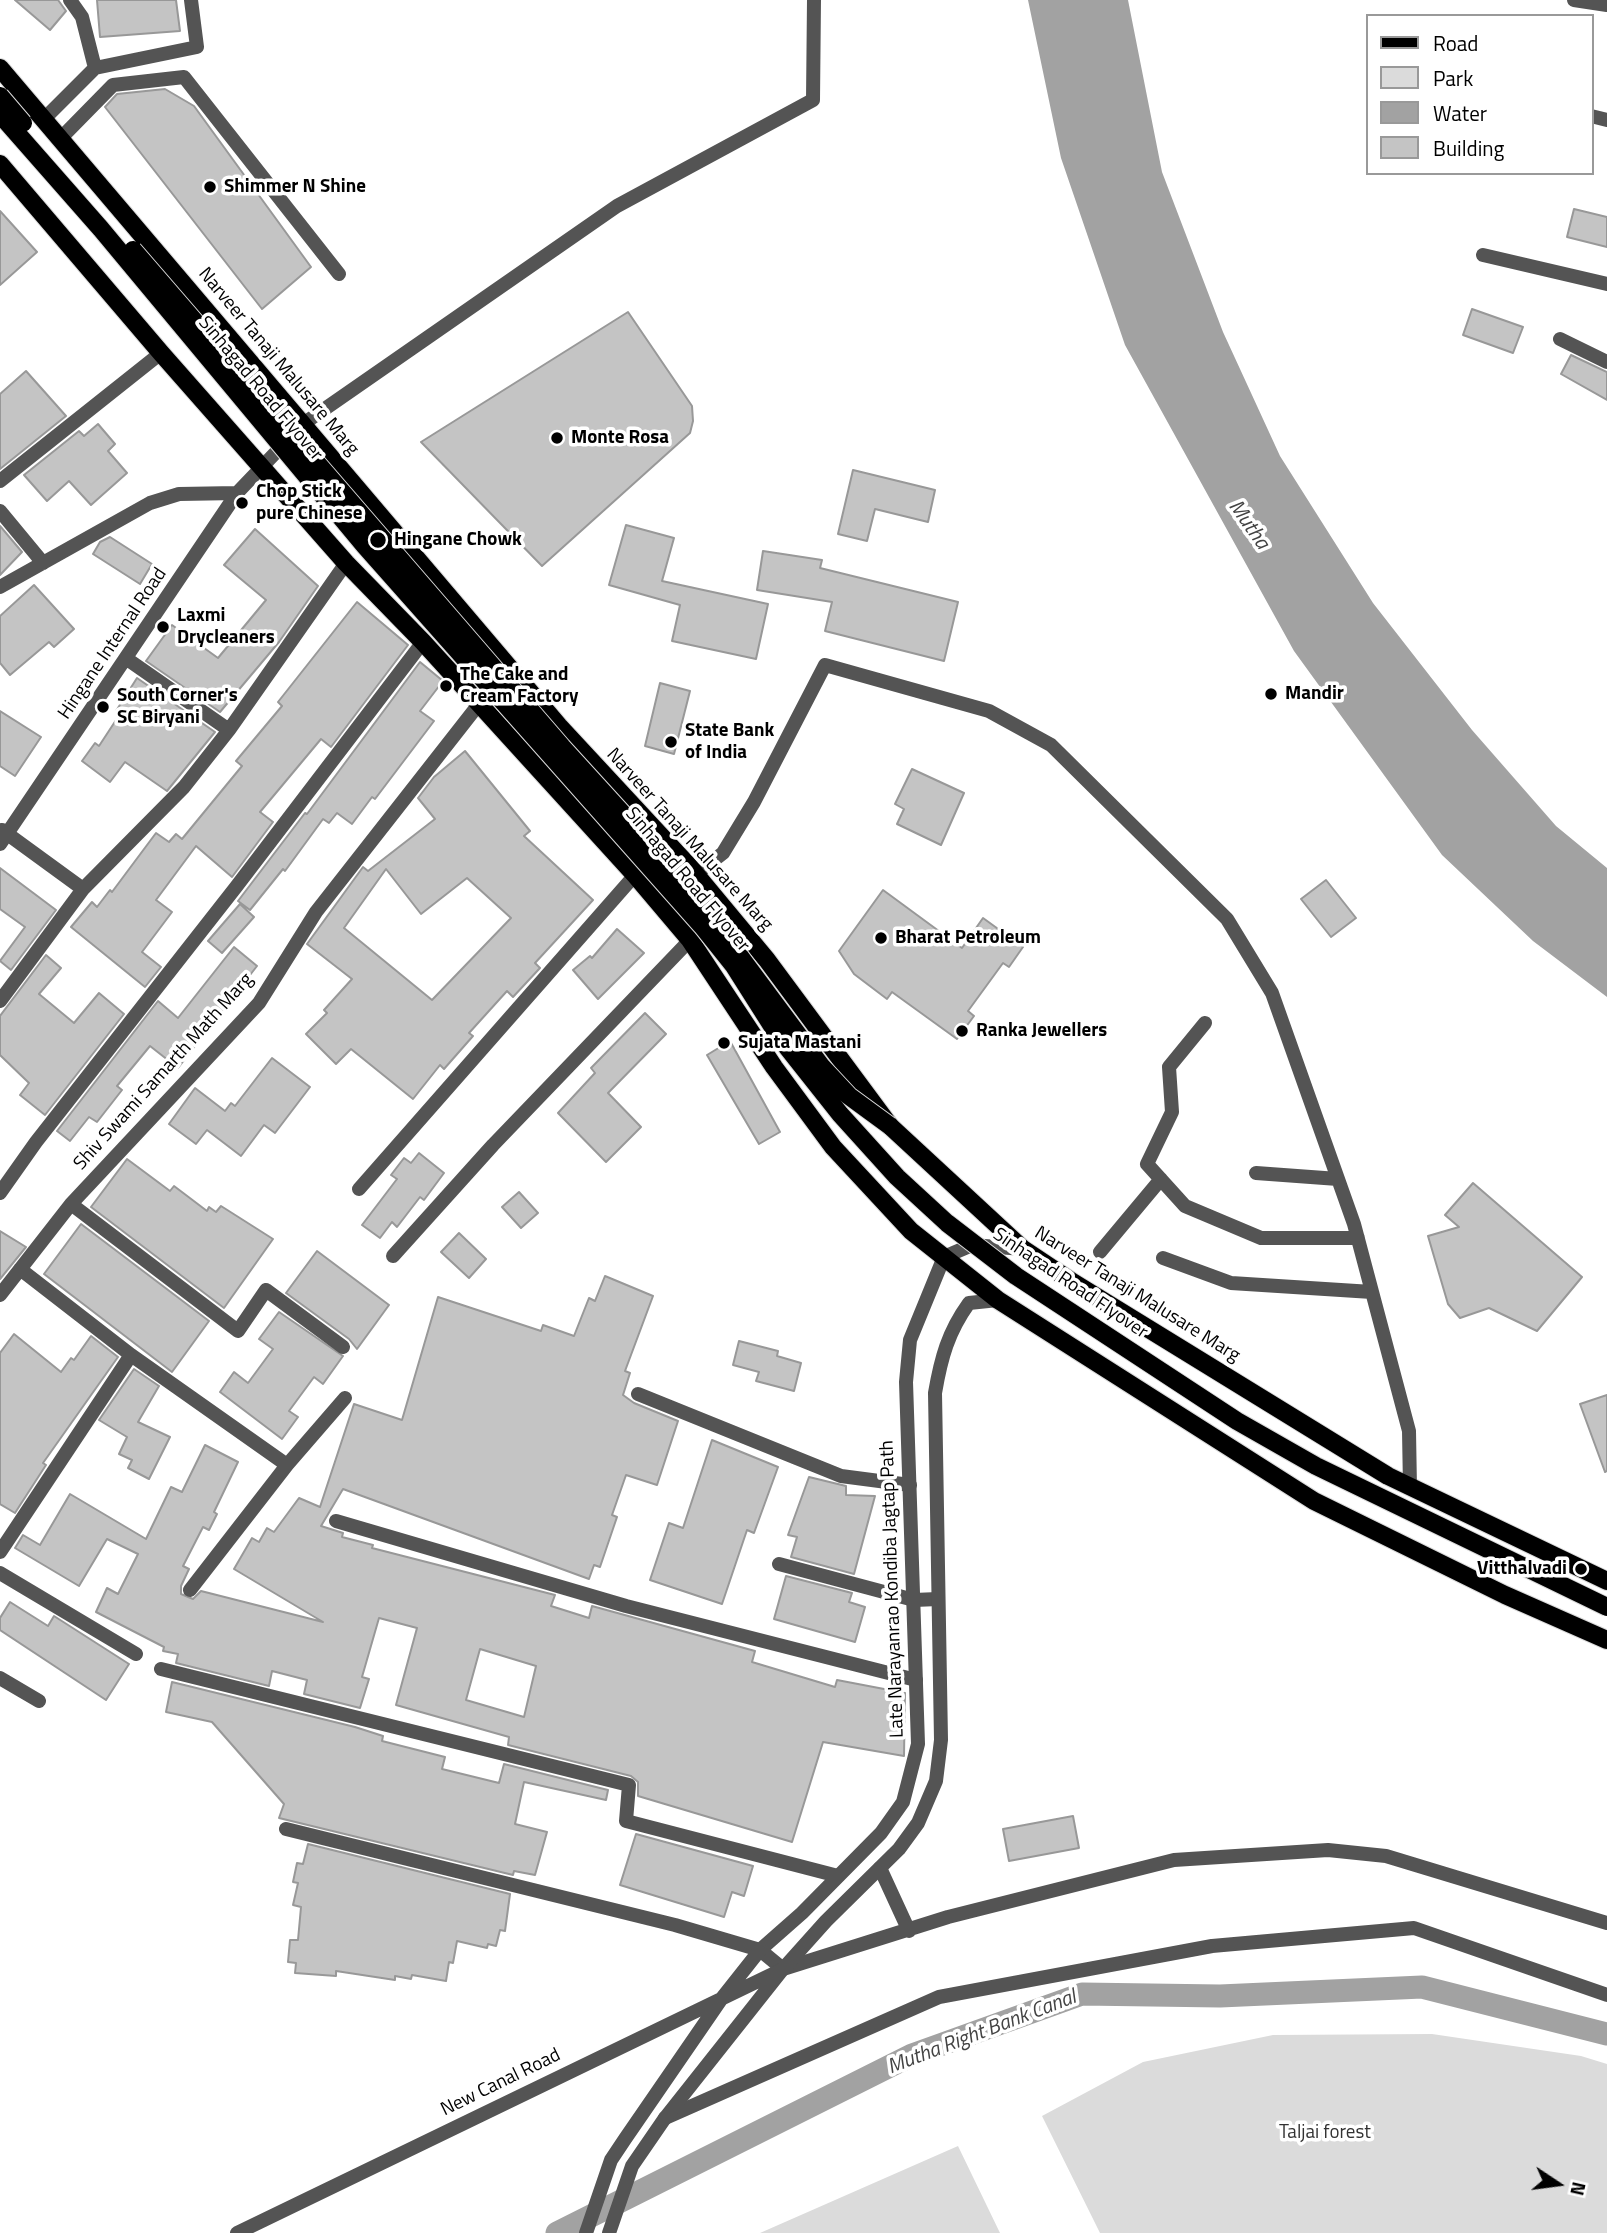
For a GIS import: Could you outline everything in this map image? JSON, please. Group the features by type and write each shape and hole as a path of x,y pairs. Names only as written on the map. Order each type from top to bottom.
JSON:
{"main road":[{"name":"Narveer Tanaji Malusare Marg","path":"0,68 559,726 696,874 767,960 891,1126 1023,1249 1410,1488 1607,1581"},
{"name":"Sinhagad Road Flyover","path":"0,96 562,747 684,881 822,1067 849,1096 891,1126"},
{"name":"Sinhagad Road Flyover","path":"0,114 101,229 364,545 702,926 734,966 779,1037 840,1114 897,1177 947,1223 1016,1276 1237,1421 1327,1471 1607,1607"},
{"path":"0,164 161,353 346,563 423,642 635,875 690,940 774,1068 832,1147 911,1231 998,1300 1314,1501 1505,1595 1607,1640"}],"street":[{"path":"70,0 82,17 95,68"},
{"path":"44,119 95,68 197,47 191,0"},
{"name":"Hingane Internal Road","path":"2,835 127,659 237,493 303,424 617,206 813,100 814,0"},
{"path":"1574,0 1607,5"},
{"path":"61,138 113,85 184,77 339,274"},
{"path":"1483,255 1607,284"},
{"path":"1560,339 1607,362"},
{"path":"0,481 161,353"},
{"path":"0,587 150,503 179,494 237,493"},
{"path":"0,511 43,563"},
{"path":"0,1001 83,888 184,787 229,730 346,563"},
{"path":"0,1193 36,1142 186,953 423,642"},
{"path":"127,659 229,730"},
{"path":"696,874 723,853 754,802 825,665 989,711 1051,745 1227,919 1272,993 1358,1238 1409,1431 1410,1488"},
{"name":"Shiv Swami Samarth Math Marg","path":"0,1295 71,1204 259,1003 316,912 479,704"},
{"path":"2,835 83,888"},
{"path":"359,1188 635,875"},
{"path":"393,1256 493,1145 690,940"},
{"path":"1205,1024 1169,1067 1172,1112 1147,1164 1185,1206 1261,1238 1358,1238"},
{"path":"1256,1173 1338,1179"},
{"path":"1100,1252 1161,1179"},
{"path":"71,1204 238,1331 267,1290 343,1347"},
{"path":"944,1257 972,1245 1023,1249"},
{"name":"Late Narayanrao Kondiba Jagtap Path","path":"586,2233 611,2161 722,1998 760,1951 881,1833 903,1802 918,1744 906,1382 910,1340 944,1257"},
{"path":"1163,1258 1231,1283 1372,1292"},
{"path":"20,1269 131,1355 287,1465"},
{"path":"609,2233 632,2166 664,2118 783,1969 880,1868 918,1823 936,1781 941,1740 934,1393 942,1352 954,1324 969,1303 998,1300"},
{"path":"0,1552 131,1355"},
{"path":"638,1394 841,1476 910,1485"},
{"path":"190,1590 287,1465 345,1398"},
{"path":"336,1521 600,1599 916,1680"},
{"path":"779,1564 914,1600 938,1599"},
{"path":"0,1573 136,1654"},
{"path":"161,1669 629,1784 626,1821 838,1876"},
{"path":"0,1678 39,1701"},
{"path":"286,1829 675,1925 760,1951 783,1969"},
{"path":"783,1969 948,1917 1174,1860 1328,1850 1386,1856 1607,1923"},
{"path":"880,1868 909,1931"},
{"path":"664,2118 939,1997 1212,1946 1414,1927 1607,1995"},
{"name":"New Canal Road","path":"237,2233 783,1969"}],"green space":[{"name":"Taljai forest","path":"1432,2034 1581,2056 1607,2064 1607,2233 1100,2233 1042,2116 1143,2062 1273,2035"},
{"path":"958,2146 1000,2233 760,2233"}],"water":[{"name":"Mutha","path":"1028,0 1128,0 1162,172 1223,332 1280,456 1373,603 1472,730 1556,826 1607,868 1607,997 1533,941 1442,855 1294,651 1125,345 1061,158"}],"building":[{"path":"15,0 58,0 66,11 50,30"},
{"path":"97,0 176,0 180,31 100,37"},
{"name":"Shimmer N Shine","path":"165,89 194,106 311,267 262,309 105,107 117,94"},
{"path":"1574,209 1607,217 1607,247 1567,237"},
{"path":"0,211 37,252 0,285"},
{"path":"1472,309 1523,327 1513,353 1463,335"},
{"name":"Monte Rosa","path":"628,312 692,406 693,421 690,433 542,566 421,442"},
{"path":"1571,355 1607,372 1607,400 1561,374"},
{"path":"26,371 66,416 0,469 0,394"},
{"path":"98,424 115,444 108,451 127,473 91,505 69,481 47,501 24,475 79,431 84,436"},
{"path":"853,470 935,490 928,522 875,509 867,541 838,534"},
{"path":"626,525 674,538 662,581 768,604 756,659 672,641 680,605 609,585"},
{"path":"0,526 22,552 0,575"},
{"path":"255,529 318,586 279,642 220,712 146,661 172,625 218,658 266,600 224,565"},
{"path":"110,537 152,564 140,584 93,554 100,542"},
{"path":"763,551 822,560 820,568 958,602 944,661 825,631 832,602 757,590"},
{"path":"34,585 74,629 54,647 49,642 10,675 0,663 0,616"},
{"path":"357,602 408,645 331,747 321,739 260,812 273,822 232,877 196,846 156,900 172,912 142,952 161,967 145,987 71,927 92,902 97,907 110,890 112,892 156,833 169,842 176,834 182,839 242,766 236,761 282,706 278,702"},
{"path":"420,662 443,681 420,711 434,721 375,799 372,797 352,824 337,813 329,823 323,819 285,871 283,869 250,910 238,901 305,813 307,814"},
{"path":"137,678 215,732 167,791 125,762 110,782 82,761 95,743 99,746 120,714 116,711"},
{"path":"660,683 690,691 674,754 645,746"},
{"path":"0,711 41,737 15,776 0,766"},
{"path":"465,751 530,831 524,836 593,900 535,963 540,968 513,997 507,991 469,1033 473,1036 444,1069 440,1065 413,1099 351,1049 336,1064 306,1034 327,1013 324,1010 352,979 307,944 363,867 368,871 435,819 418,798 434,777","holes":["386,869 421,914 467,878 511,918 432,1000 344,928"]},
{"path":"912,769 964,793 941,845 897,824 904,809 895,804"},
{"path":"0,868 56,910 11,970 0,961 25,927 0,909"},
{"path":"1326,880 1356,918 1331,937 1301,899"},
{"path":"883,890 962,948 983,918 1023,947 1009,967 1003,963 968,1011 974,1016 957,1039 892,992 887,999 854,974 839,951"},
{"path":"240,904 254,917 222,953 208,941"},
{"path":"617,929 644,953 598,999 573,970 590,956 592,958"},
{"path":"234,947 257,966 178,1068 150,1046 117,1086 122,1090 97,1122 89,1117 70,1141 57,1131 158,1001 178,1018"},
{"path":"46,955 61,968 39,994 74,1023 99,993 124,1014 45,1115 20,1095 29,1083 0,1055 0,1016"},
{"path":"645,1013 666,1034 608,1093 641,1127 606,1162 558,1113 595,1073 591,1068"},
{"path":"730,1041 780,1132 759,1144 707,1055"},
{"path":"272,1058 310,1087 275,1133 264,1125 241,1156 207,1130 196,1144 169,1124 195,1088 225,1111 231,1103 235,1106"},
{"path":"419,1153 444,1173 424,1200 420,1197 397,1227 392,1222 380,1238 362,1225 397,1179 391,1175 404,1158 411,1163"},
{"path":"127,1159 170,1191 174,1186 207,1211 209,1207 216,1212 221,1206 273,1239 224,1308 91,1207"},
{"path":"1473,1183 1582,1277 1537,1331 1489,1308 1460,1318 1448,1304 1428,1236 1459,1227 1445,1215"},
{"path":"519,1192 538,1213 521,1228 502,1207"},
{"path":"81,1224 209,1321 172,1372 44,1274"},
{"path":"0,1231 26,1247 0,1279"},
{"path":"459,1233 486,1259 469,1278 441,1252"},
{"path":"317,1251 389,1305 357,1349 349,1339 286,1293"},
{"path":"605,1276 653,1296 625,1371 630,1373 623,1395 634,1403 678,1421 657,1485 626,1475 612,1515 617,1517 600,1567 594,1565 589,1579 343,1489 321,1526 343,1533 342,1537 373,1545 372,1548 555,1595 551,1606 589,1618 592,1606 755,1651 752,1662 835,1687 837,1680 905,1693 904,1756 823,1742 792,1842 638,1796 638,1782 631,1776 508,1745 509,1737 396,1705 417,1628 379,1618 362,1677 369,1679 360,1708 304,1694 307,1680 272,1671 269,1686 176,1663 178,1654 163,1651 164,1647 96,1612 107,1588 118,1594 138,1554 107,1539 79,1586 15,1548 23,1535 40,1545 70,1494 146,1539 171,1487 182,1492 205,1445 238,1462 214,1512 217,1514 209,1530 203,1527 183,1566 189,1569 181,1586 181,1594 193,1599 201,1591 323,1622 234,1569 252,1538 259,1542 267,1528 274,1532 299,1498 320,1507 354,1404 402,1420 438,1297 541,1331 543,1325 574,1336 589,1298 595,1301","holes":["480,1649 536,1666 524,1717 466,1700"]},
{"path":"279,1312 343,1356 323,1384 314,1377 289,1411 298,1417 282,1439 220,1392 234,1372 248,1383 273,1349 259,1339"},
{"path":"14,1334 61,1372 71,1358 74,1360 91,1336 118,1357 43,1463 46,1465 15,1513 0,1504 0,1353"},
{"path":"739,1341 778,1351 777,1356 801,1363 794,1391 756,1381 759,1372 733,1365"},
{"path":"134,1369 159,1386 138,1422 170,1437 149,1479 128,1468 132,1460 119,1454 127,1437 99,1420"},
{"path":"1607,1395 1607,1471 1605,1472 1580,1404"},
{"path":"712,1440 778,1467 754,1533 747,1530 722,1604 650,1580 669,1523 683,1528"},
{"path":"809,1477 846,1486 846,1495 875,1496 854,1574 791,1557 797,1537 788,1535"},
{"path":"786,1576 852,1593 849,1602 865,1607 855,1642 774,1619"},
{"path":"10,1602 48,1626 54,1616 129,1664 106,1700 0,1630 0,1618"},
{"path":"172,1682 383,1736 382,1741 445,1757 442,1769 499,1783 504,1764 608,1790 606,1800 524,1782 515,1824 547,1832 535,1875 514,1871 513,1875 279,1818 284,1804 212,1722 166,1712"},
{"path":"1073,1816 1079,1848 1009,1861 1003,1829"},
{"path":"636,1834 753,1866 744,1896 732,1892 724,1917 620,1885"},
{"path":"308,1844 510,1894 505,1931 500,1930 496,1946 488,1944 487,1948 457,1941 453,1963 449,1962 446,1981 412,1975 411,1979 395,1976 395,1980 336,1971 336,1976 295,1973 296,1963 288,1962 290,1940 298,1940 301,1907 293,1905 298,1883 293,1882 297,1863 303,1864"}],"waterway":[{"name":"Mutha Right Bank Canal","path":"557,2233 912,2055 1082,1994 1220,1996 1422,1987 1607,2034"}],"place":[{"name":"Shimmer N Shine","path":"210,187"},
{"name":"Monte Rosa","path":"557,438"},
{"name":"Chop Stick pure Chinese","path":"242,503"},
{"name":"Hingane Chowk","path":"378,540"},
{"name":"Laxmi Drycleaners","path":"163,627"},
{"name":"The Cake and Cream Factory","path":"446,686"},
{"name":"Mandir","path":"1271,694"},
{"name":"South Corner's SC Biryani","path":"103,707"},
{"name":"State Bank of India","path":"671,742"},
{"name":"Bharat Petroleum","path":"881,938"},
{"name":"Ranka Jewellers","path":"962,1031"},
{"name":"Sujata Mastani","path":"724,1043"},
{"name":"Vitthalvadi","path":"1581,1569"}]}
